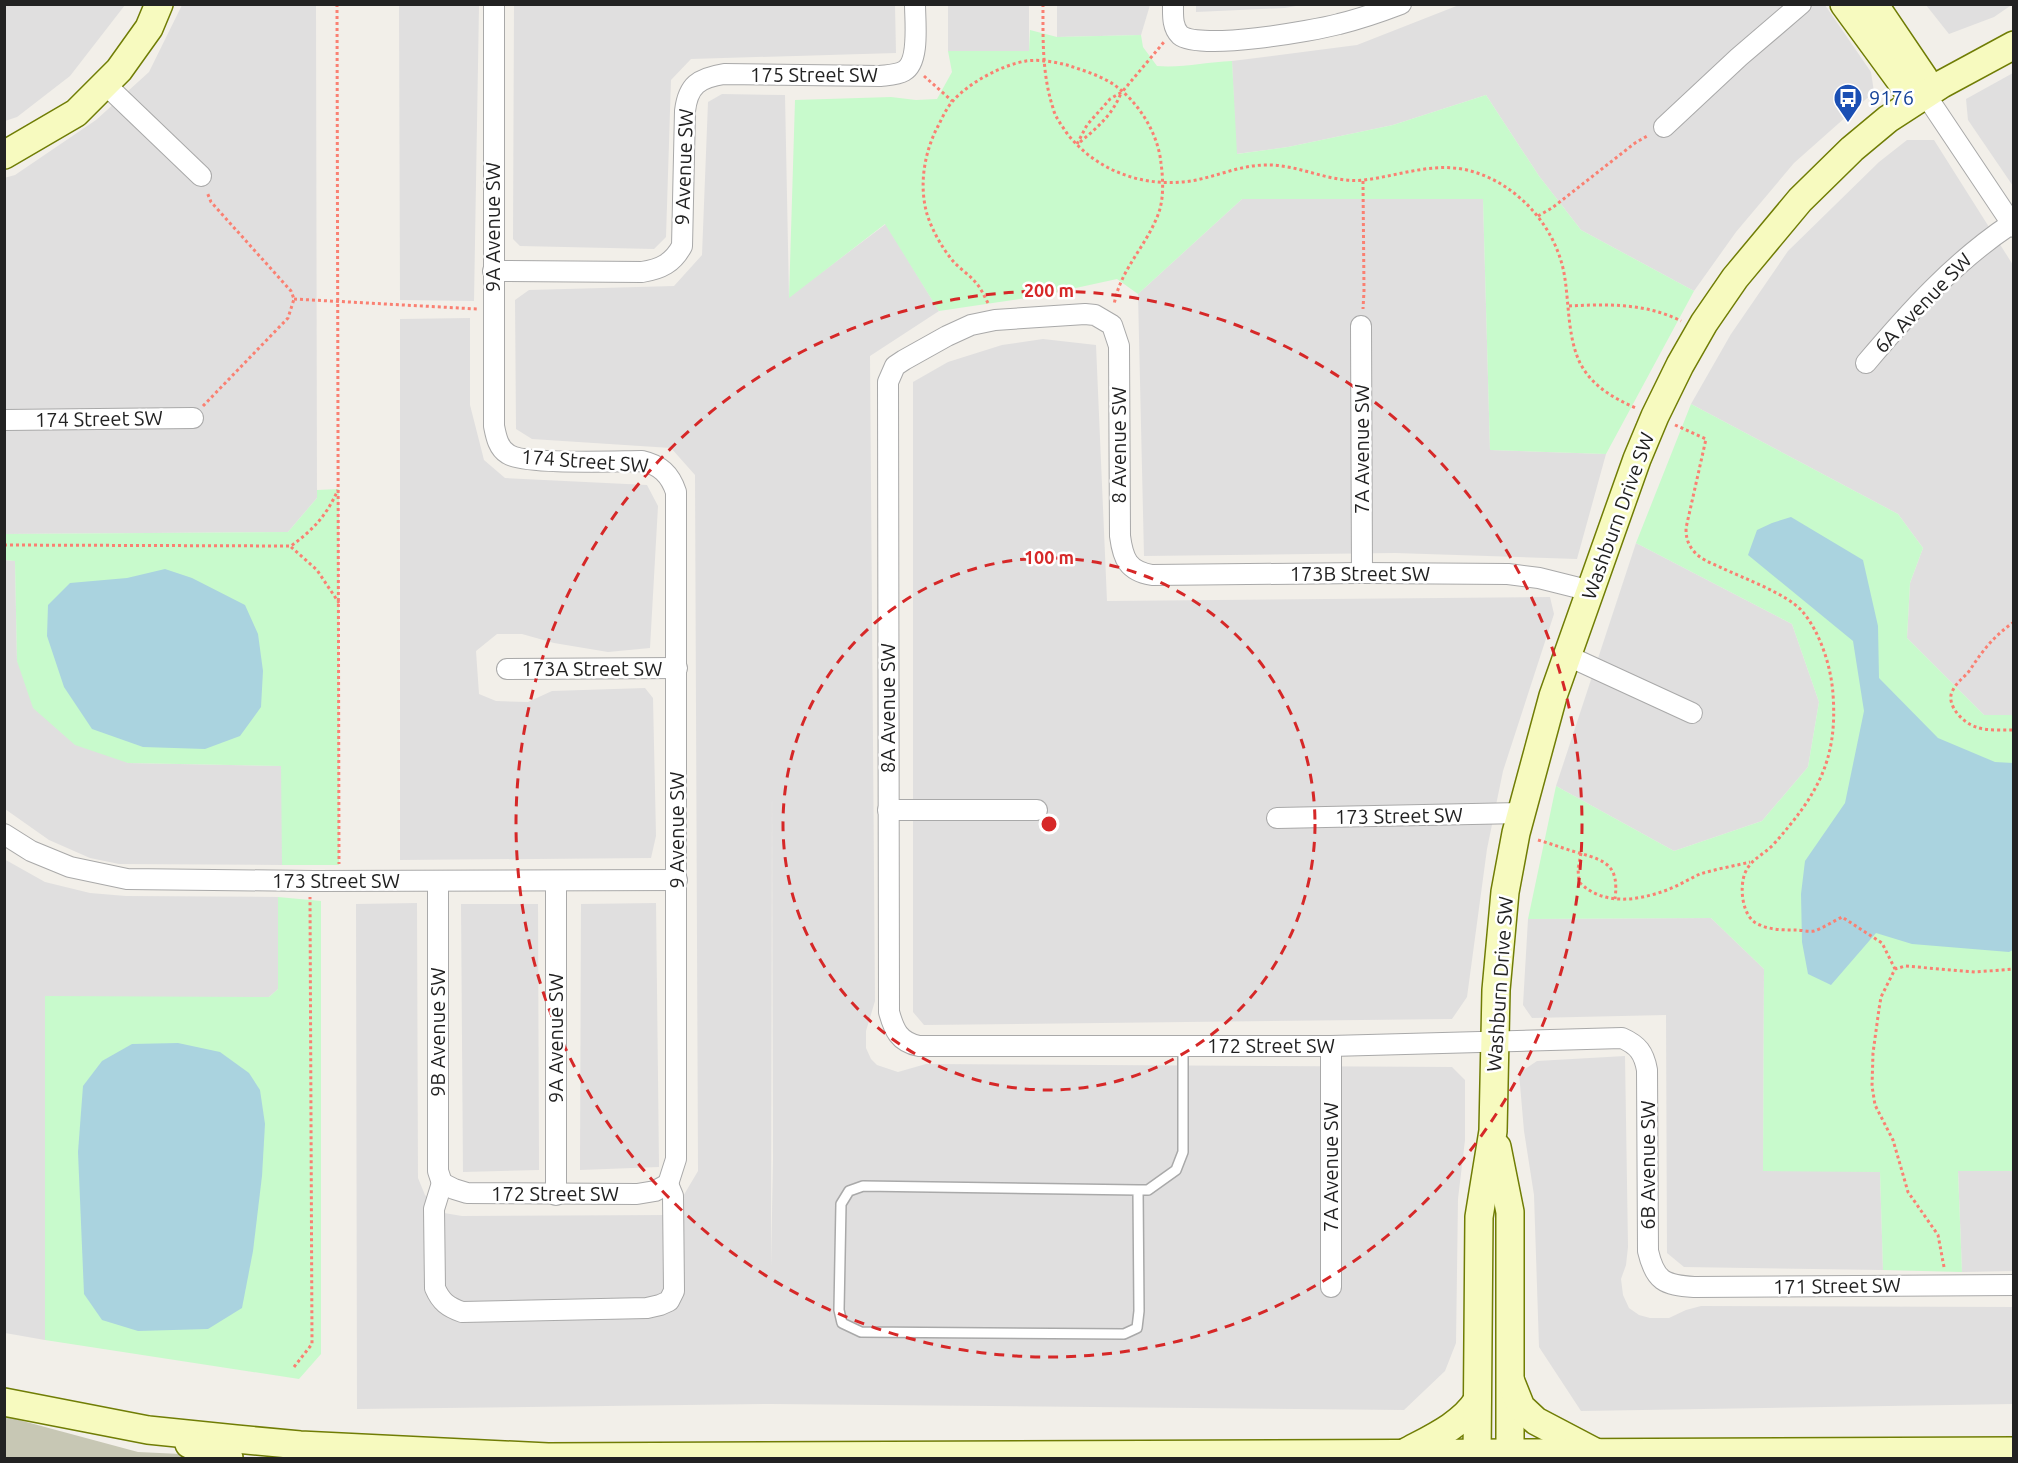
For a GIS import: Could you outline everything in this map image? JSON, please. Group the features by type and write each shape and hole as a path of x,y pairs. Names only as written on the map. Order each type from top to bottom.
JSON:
{"street":[{"path":"4,155 76,113 119,70 148,28 159,4"},
{"name":"9A Avenue SW","path":"494,4 494,426 496,438 501,447"},
{"path":"913,57 915,4"},
{"path":"1173,4 1175,29 1185,38 1196,40 1262,37 1302,32 1339,24 1401,4"},
{"path":"1664,128 1739,57 1801,4"},
{"path":"1844,4 1907,90 1925,94"},
{"path":"1874,4 1924,78 1925,94 2012,226"},
{"name":"Washburn Drive SW","path":"1477,1456 1479,1217 1493,1131 1494,1040 1499,941 1505,892 1518,823 1553,696 1637,459 1680,365 1704,324 1735,278 1800,200 1852,148 1888,119 1925,94 2013,45"},
{"name":"175 Street SW","path":"700,81 724,74 880,76 904,71 913,57"},
{"name":"9 Avenue SW","path":"493,271 642,273 656,270 676,257 682,246 684,111 691,89 700,81"},
{"path":"105,84 201,176"},
{"name":"6A Avenue SW","path":"1866,363 1929,291 1968,255 2012,226"},
{"path":"995,320 1085,314 1104,318 1112,325"},
{"name":"8A Avenue SW","path":"901,1039 889,1012 890,375 895,366 948,336 971,325 995,320"},
{"name":"8 Avenue SW","path":"1112,325 1119,346 1120,536 1122,549 1129,565"},
{"name":"7A Avenue SW","path":"1361,326 1362,573"},
{"name":"174 Street SW","path":"4,420 193,418"},
{"name":"174 Street SW","path":"501,447 508,454 528,460 642,461 661,468 669,476"},
{"name":"9 Avenue SW","path":"668,1184 676,1159 677,880 677,503 676,492 669,476"},
{"name":"173B Street SW","path":"1129,565 1141,574 1152,575 1508,574 1539,578 1591,591"},
{"path":"1568,656 1692,713"},
{"name":"173A Street SW","path":"507,669 677,668"},
{"path":"888,810 1037,810"},
{"name":"173 Street SW","path":"1277,818 1518,823"},
{"name":"173 Street SW","path":"4,834 31,851 70,867 127,879 677,880"},
{"name":"9B Avenue SW","path":"438,881 438,1171 442,1183"},
{"name":"9A Avenue SW","path":"556,881 556,1195"},
{"name":"172 Street SW","path":"901,1039 919,1046 1331,1046 1612,1037 1622,1038 1639,1048"},
{"name":"7A Avenue SW","path":"1331,1046 1331,1287"},
{"name":"6B Avenue SW","path":"1639,1048 1645,1059 1647,1070 1648,1251 1655,1274 1661,1280"},
{"name":"Washburn Drive SW","path":"1493,1131 1510,1212 1510,1456"},
{"path":"442,1183 434,1209 435,1288 440,1299 449,1307 462,1312 646,1308 669,1300 674,1291 675,1275 673,1196 668,1184"},
{"name":"172 Street SW","path":"442,1183 467,1193 556,1195 637,1194 655,1191 668,1184"},
{"name":"171 Street SW","path":"1661,1280 1694,1287 2013,1285"},
{"path":"1510,1378 1521,1407 1536,1421 1598,1454"},
{"path":"1404,1454 1449,1428 1473,1409 1477,1401"},
{"path":"4,1402 148,1430 300,1445 548,1457 1404,1454 1510,1456 2013,1451"},
{"path":"148,1430 229,1458"}],"lane":[{"path":"1137,1190 1139,1311 1137,1328 1124,1334 861,1332 842,1323 839,1310 841,1204 849,1191 863,1186 1148,1190 1176,1170 1183,1152 1183,1046"}],"path":[{"path":"337,4 339,865"},
{"path":"1043,4 1044,61 1054,111 1077,144 1103,166 1132,177 1162,183 1200,180 1246,167 1265,165 1302,169 1342,180 1362,181 1444,168 1466,170 1509,189 1526,202 1552,238 1565,275 1575,350 1581,365 1591,380 1612,396 1640,410"},
{"path":"1077,144 1095,130 1115,108 1122,92 1175,29"},
{"path":"913,57 952,101"},
{"path":"995,320 977,283 942,246 927,213 924,199 928,149 952,101 974,84 995,71 1019,63 1044,61 1092,74 1113,84 1135,104 1159,146 1162,183 1160,210 1142,246 1123,275 1112,325"},
{"path":"1077,144 1086,125 1110,99 1122,92"},
{"path":"1538,216 1552,208 1635,143 1664,128"},
{"path":"193,418 218,389 288,318 294,299 291,291 211,202 201,176"},
{"path":"1361,326 1364,291 1362,181"},
{"path":"294,299 493,310"},
{"path":"1569,306 1597,304 1642,308 1660,312 1681,321"},
{"path":"1581,853 1578,869 1579,882 1596,895 1607,899 1650,895 1668,890 1702,874 1750,862 1770,848 1813,795 1824,771 1832,741 1833,692 1822,646 1813,626 1800,609 1781,596 1709,562 1697,555 1690,547 1686,538 1686,528 1706,439 1676,426"},
{"path":"4,545 291,546 319,522 329,510 339,489"},
{"path":"291,546 317,570 339,604"},
{"path":"2013,622 2001,630 1977,656 1968,672 1957,682 1951,694 1951,701 1956,711 1968,723 1987,729 2013,730"},
{"path":"1518,823 1581,853 1606,862 1612,870 1616,890 1615,899"},
{"path":"1750,862 1742,885 1743,899 1746,910 1758,925 1780,930 1814,931 1842,917 1882,943 1895,969"},
{"path":"294,1367 312,1344 310,895"},
{"path":"1944,1285 1944,1262 1938,1235 1908,1192 1893,1140 1875,1105 1872,1086 1873,1053 1881,996 1895,969 1905,966 1975,972 2013,969"}],"shaded area":[{"path":"5,4 125,5 70,76 17,117 5,121"},
{"path":"1196,4 1301,5 1285,8 1196,12"},
{"path":"2013,4 1994,17 1949,34 1926,5"},
{"path":"182,5 316,5 317,498 288,532 5,534 4,178 15,175 96,120 149,72"},
{"path":"399,5 479,5 474,301 400,300"},
{"path":"514,5 895,5 896,53 691,59 671,80 666,237 654,249 520,246 513,239"},
{"path":"948,5 1029,5 1029,51 948,51"},
{"path":"1057,5 1150,5 1141,35 1057,37"},
{"path":"1459,5 1825,5 1871,72 1874,92 1794,163 1736,232 1694,291 1581,230 1539,176 1486,95 1393,125 1288,147 1236,154 1232,61 1357,45"},
{"path":"2013,73 2013,186 1968,120 1966,99"},
{"path":"722,94 785,95 789,297 886,224 939,311 870,356 875,1001 866,1031 866,1048 871,1059 877,1065 898,1072 926,1064 1452,1067 1465,1080 1465,1140 1458,1199 1456,1343 1445,1371 1404,1410 771,1404 357,1409 356,904 417,903 418,1178 425,1195 444,1213 462,1216 672,1215 698,1171 695,475 671,448 532,439 516,429 515,300 529,290 674,286 702,255 708,102","holes":["772,789 773,1159 771,1267"]},
{"path":"1907,140 1934,140 2013,265 2013,715 1984,715 1907,638 1910,583 1923,548 1898,514 1691,404 1731,334 1788,251 1879,162"},
{"path":"1242,199 1483,199 1490,450 1606,454 1577,559 1395,553 1144,556 1138,294"},
{"path":"470,318 470,405 484,460 505,478 647,485 658,506 650,648 608,652 554,643 522,634 497,634 476,651 479,694 496,701 528,702 552,691 645,688 653,698 656,836 651,858 400,860 400,319"},
{"path":"1043,339 1096,345 1107,601 1550,597 1554,614 1503,771 1487,849 1467,997 1452,1019 924,1025 913,1012 913,382 948,362 1002,345"},
{"path":"1636,543 1792,624 1819,702 1808,767 1762,821 1674,851 1556,786"},
{"path":"4,560 15,561 17,661 128,763 282,766 282,865 119,864 90,858 49,840 5,809"},
{"path":"4,859 45,882 90,893 126,896 278,897 278,989 269,997 45,997 45,1340 5,1333"},
{"path":"656,903 659,1167 580,1170 581,904"},
{"path":"461,904 538,904 539,1170 463,1172"},
{"path":"1711,918 1764,969 1763,1171 1880,1171 1883,1270 1684,1267 1667,1253 1666,1015 1532,1018 1523,1005 1528,919"},
{"path":"1625,1056 1628,1247 1626,1265 1621,1279 1623,1295 1629,1308 1639,1315 1650,1318 1669,1318 1701,1306 2013,1307 2013,1404 1581,1411 1539,1347 1534,1195 1524,1131 1519,1073 1537,1061"},
{"path":"1958,1170 2013,1171 2013,1271 1962,1272"},
{"path":"4,1416 138,1452 267,1458 5,1458"}],"green space":[{"path":"1030,30 1057,37 1141,35 1143,47 1157,66 1232,61 1237,154 1288,147 1393,125 1486,95 1539,176 1581,230 1694,291 1606,454 1490,450 1483,199 1242,199 1138,294 1117,279 1039,296 939,311 885,224 789,298 795,100 891,97 916,100 937,99 952,72 948,51 1029,51"},
{"path":"1691,404 1898,514 1923,548 1910,583 1907,638 1984,715 2013,715 2013,1171 1958,1171 1962,1272 1883,1270 1880,1172 1763,1171 1764,969 1711,918 1528,919 1556,786 1674,851 1762,821 1808,767 1819,702 1792,624 1636,543"},
{"path":"339,489 339,865 282,865 281,766 128,763 75,745 33,708 17,661 15,561 5,560 5,534 288,532 317,498 317,490"},
{"path":"278,897 321,901 321,1354 299,1379 45,1340 45,996 269,997 278,989"}],"water":[{"path":"1791,517 1863,560 1878,626 1879,678 1938,738 1995,762 2013,763 2013,950 2009,952 1912,944 1876,933 1831,985 1808,974 1802,942 1801,894 1805,861 1845,803 1864,711 1853,641 1748,555 1757,530"},
{"path":"165,569 192,578 245,605 258,634 263,671 261,707 240,736 205,749 143,747 92,729 64,687 47,636 48,605 70,583 127,578"},
{"path":"178,1043 220,1052 249,1073 260,1090 265,1124 262,1176 253,1251 242,1308 208,1329 138,1331 102,1320 84,1294 78,1152 83,1086 102,1061 132,1044"}],"place":[{"name":"9176","path":"1848,124"}]}
